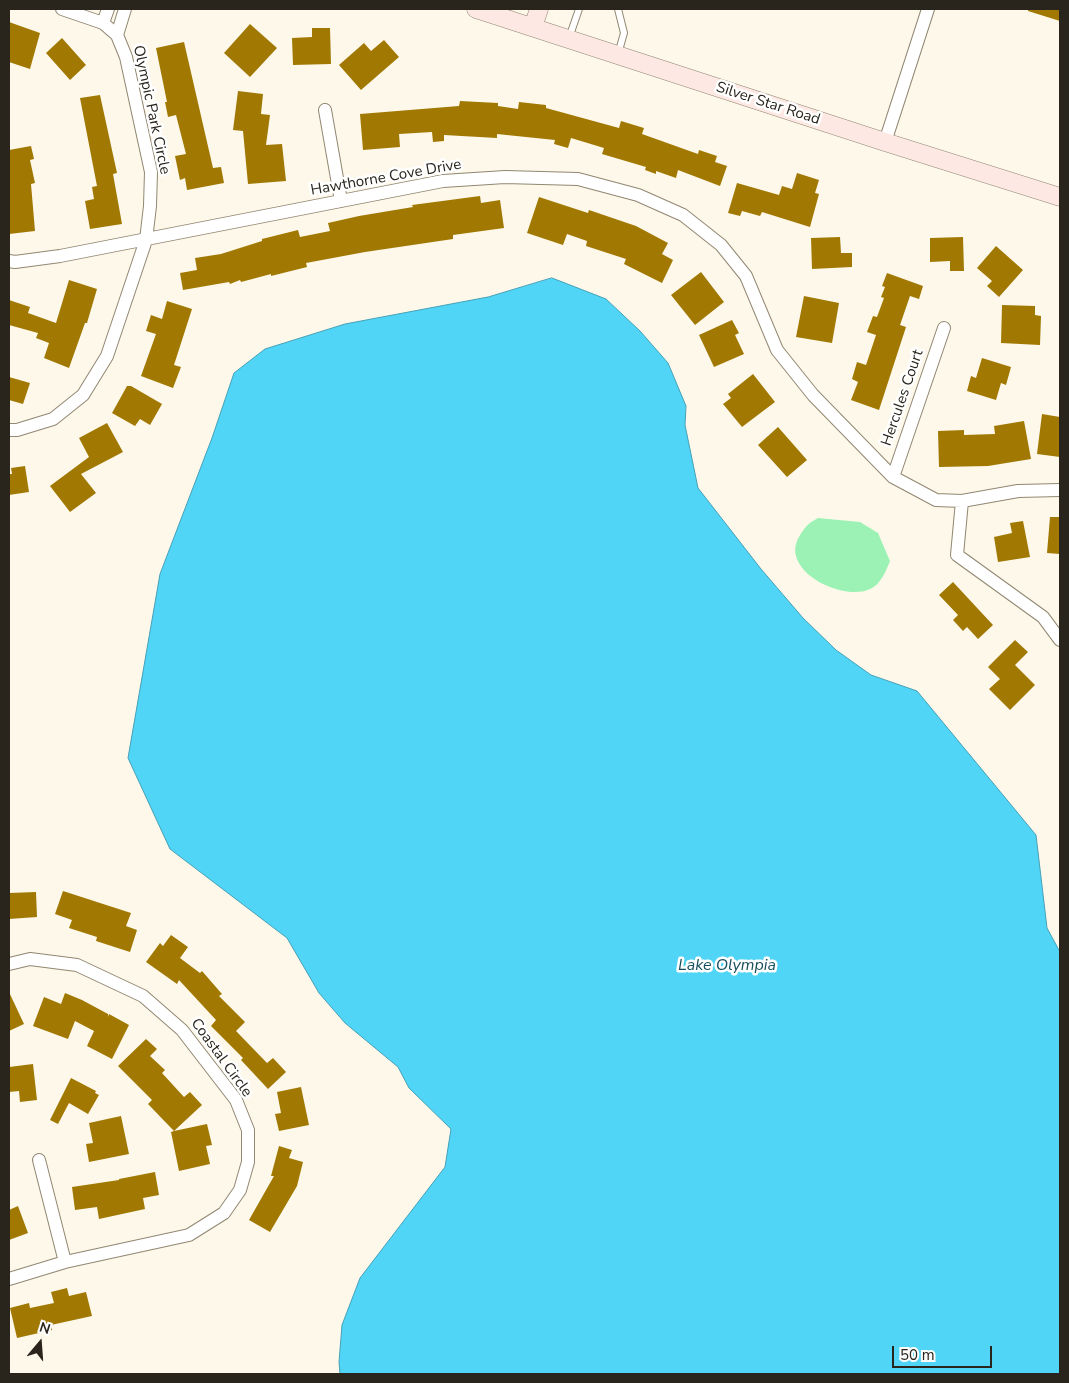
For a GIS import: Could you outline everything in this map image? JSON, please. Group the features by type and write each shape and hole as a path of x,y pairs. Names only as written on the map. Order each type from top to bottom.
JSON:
{"main road":[{"name":"Silver Star Road","path":"476,9 1060,197"},
{"path":"533,27 539,9"}],"street":[{"name":"Olympic Park Circle","path":"9,430 17,430 53,419 83,395 107,356 146,240 150,206 150,172 126,57 117,35 103,24 62,9"},
{"path":"103,24 108,9"},
{"name":"Olympic Park Circle","path":"117,35 125,9"},
{"path":"885,142 928,9"},
{"path":"325,110 341,202"},
{"name":"Hawthorne Cove Drive","path":"9,261 15,262 60,256 443,181 505,177 578,179 638,196 683,215 721,245 746,276 777,350 812,394 894,477 936,500 962,501 1018,491 1060,490"},
{"name":"Hercules Court","path":"894,477 944,328"},
{"path":"962,501 958,555 1042,617 1060,640"},
{"name":"Coastal Circle","path":"9,964 30,959 77,965 143,996 182,1030 236,1100 248,1130 248,1162 240,1190 224,1213 189,1235 65,1262 9,1279"},
{"path":"38,1160 65,1262"}],"lane":[{"path":"569,39 579,9"},
{"path":"617,55 624,33 618,9"}],"green space":[{"path":"818,518 860,522 878,533 890,561 879,582 869,590 855,592 839,590 823,584 809,575 799,564 795,551 803,531"}],"water":[{"name":"Lake Olympia","path":"552,278 606,299 640,331 668,363 686,406 685,425 698,488 761,569 803,618 836,650 871,675 917,691 1036,835 1047,928 1060,952 1060,1374 340,1374 342,1325 360,1278 445,1167 451,1129 409,1088 398,1067 345,1023 319,993 287,938 170,849 128,758 160,574 212,438 234,373 265,349 345,324 488,297"}],"building":[{"path":"1028,9 1060,9 1060,21 1028,11"},
{"path":"9,22 40,33 30,69 9,62"},
{"path":"250,24 277,48 250,77 224,53"},
{"path":"312,28 330,28 331,64 293,65 292,38 312,37"},
{"path":"62,38 86,65 70,80 46,53"},
{"path":"384,40 399,57 361,90 339,65 364,43 371,51"},
{"path":"184,42 213,168 221,167 224,183 187,190 185,178 180,180 175,156 186,154 176,115 168,117 165,102 167,102 156,48"},
{"path":"238,91 263,94 261,114 270,115 266,145 282,144 286,181 248,184 243,131 233,130"},
{"path":"100,95 117,173 113,174 122,224 90,229 85,201 94,199 92,187 97,186 80,98"},
{"path":"460,101 498,103 498,106 518,109 519,102 546,105 546,108 619,128 621,121 644,128 642,134 698,154 699,150 717,156 715,162 727,166 720,186 678,170 676,178 656,171 656,174 645,170 646,167 602,154 604,148 571,138 568,148 554,144 555,140 497,134 497,138 444,135 444,141 433,142 432,132 399,134 400,147 363,150 360,114 459,106"},
{"path":"31,146 34,159 30,160 35,183 31,184 35,231 9,234 9,150"},
{"path":"797,173 819,180 815,193 819,194 810,227 762,212 760,216 742,211 740,216 728,213 737,183 779,195 782,186 792,189"},
{"path":"480,196 481,203 500,200 504,228 453,235 453,239 306,263 307,267 271,276 271,274 241,282 240,280 230,284 229,282 183,290 180,273 197,270 195,258 221,254 262,241 262,239 298,230 300,237 330,231 328,223 359,216 413,207 412,205"},
{"path":"539,197 588,213 589,210 636,226 668,243 662,254 673,260 662,283 624,264 626,259 586,246 587,241 567,234 563,245 527,233"},
{"path":"840,237 841,253 852,253 852,267 812,269 811,238"},
{"path":"963,237 964,271 950,271 950,261 930,262 930,238"},
{"path":"996,246 1023,270 999,297 987,286 992,281 977,268"},
{"path":"701,272 724,302 695,325 671,295"},
{"path":"887,273 923,286 919,299 910,296 900,325 906,327 879,410 851,400 858,382 852,379 857,362 866,365 876,335 867,332 873,316 877,317 884,298 881,297 885,287 882,286"},
{"path":"69,280 97,289 87,323 85,323 69,368 44,358 49,343 36,338 38,333 9,325 9,300 30,307 28,313 56,323"},
{"path":"804,296 839,303 832,343 796,337"},
{"path":"167,301 192,309 174,365 181,367 173,388 141,376 156,334 146,331 151,315 162,319"},
{"path":"1002,305 1035,306 1035,315 1041,316 1040,345 1001,343"},
{"path":"732,320 739,333 735,335 744,354 714,367 699,335"},
{"path":"982,358 1011,367 1006,385 1001,383 996,400 967,391 971,376 976,378"},
{"path":"753,374 775,402 742,427 723,404 731,398 728,394"},
{"path":"9,377 30,383 23,404 9,400"},
{"path":"127,386 131,386 162,404 150,425 140,419 135,426 112,413"},
{"path":"1042,414 1060,417 1060,457 1037,454"},
{"path":"1024,421 1031,459 988,466 939,467 938,431 964,430 964,435 995,434 994,426"},
{"path":"107,423 123,452 81,474 96,493 70,512 50,486 89,457 79,438"},
{"path":"778,427 807,460 787,477 758,445"},
{"path":"25,466 29,492 9,495 9,474 12,474 11,468"},
{"path":"1050,517 1060,517 1060,554 1047,553"},
{"path":"1023,521 1030,557 998,562 994,537 1012,533 1010,523"},
{"path":"953,582 993,625 978,639 967,627 963,631 953,620 958,615 939,595"},
{"path":"1015,640 1028,652 1015,665 1035,685 1010,710 989,689 1000,679 988,667"},
{"path":"63,891 131,913 126,926 137,930 130,952 96,941 97,937 69,928 72,920 55,914"},
{"path":"36,892 37,917 9,919 9,893"},
{"path":"171,935 188,947 180,958 200,973 202,971 222,994 219,996 245,1022 236,1031 267,1063 273,1058 286,1072 268,1089 241,1060 243,1058 211,1026 216,1020 179,980 177,984 146,962 160,943 163,946"},
{"path":"9,992 24,1024 9,1031"},
{"path":"65,993 108,1014 108,1017 109,1014 129,1025 112,1059 87,1046 94,1031 75,1021 68,1039 33,1026 44,997 61,1004"},
{"path":"146,1039 157,1049 150,1056 165,1070 162,1073 184,1097 190,1092 202,1105 174,1131 148,1104 152,1100 118,1066"},
{"path":"33,1064 37,1100 20,1102 19,1091 9,1092 9,1067"},
{"path":"71,1078 96,1091 95,1093 99,1095 88,1114 69,1103 58,1124 50,1120"},
{"path":"301,1087 309,1125 279,1131 275,1114 281,1113 277,1092"},
{"path":"121,1116 129,1154 89,1162 86,1144 93,1143 89,1123"},
{"path":"207,1124 212,1145 206,1146 210,1164 179,1171 171,1132"},
{"path":"279,1146 292,1150 289,1158 303,1162 297,1186 270,1232 249,1220 274,1176 271,1176"},
{"path":"155,1172 159,1195 143,1198 145,1209 99,1219 97,1207 75,1210 72,1187"},
{"path":"18,1206 28,1233 9,1240 9,1210"},
{"path":"67,1288 69,1296 86,1292 92,1316 51,1325 52,1330 17,1338 10,1308 29,1303 30,1308 54,1303 51,1292"}]}
